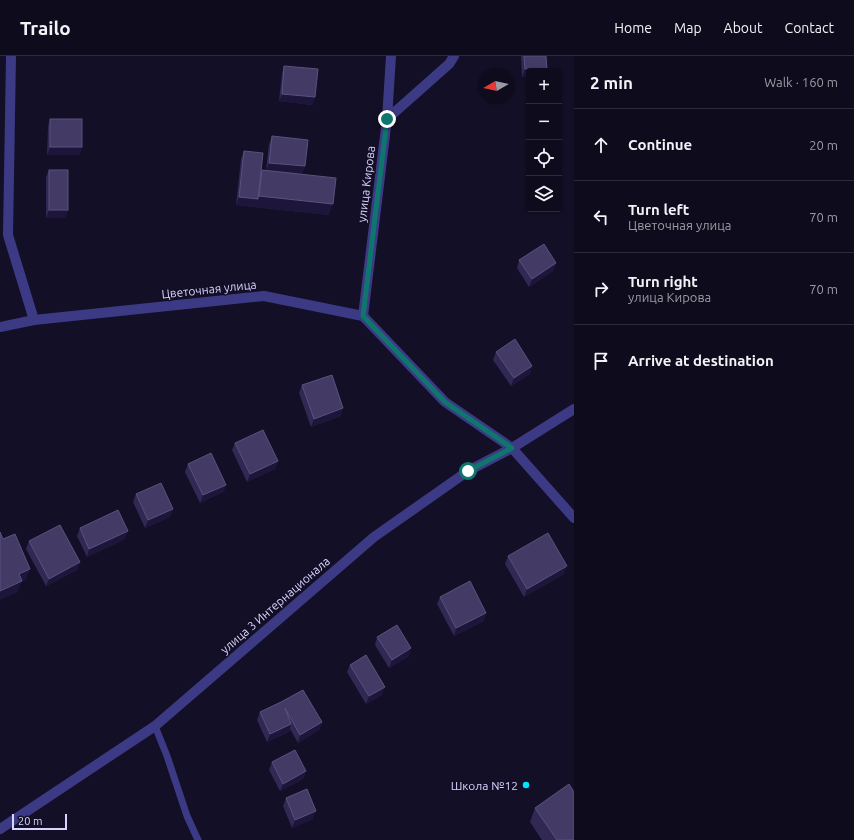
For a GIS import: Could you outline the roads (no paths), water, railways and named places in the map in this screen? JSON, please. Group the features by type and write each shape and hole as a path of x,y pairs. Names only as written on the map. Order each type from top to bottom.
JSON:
{"street":[{"path":"11,56 8,235 34,320"},
{"name":"улица Кирова","path":"363,316 387,119 391,56"},
{"path":"387,119 449,64 454,56"},
{"name":"Цветочная улица","path":"0,327 34,320 264,296 363,316"},
{"path":"363,316 445,402 512,448 574,518"},
{"name":"улица 3 Интернационала","path":"0,829 155,726 374,537 468,471 512,448 574,409"}],"lane":[{"path":"155,726 167,756 187,816 198,840"}],"place":[{"name":"Школа №12","path":"526,785"}]}
